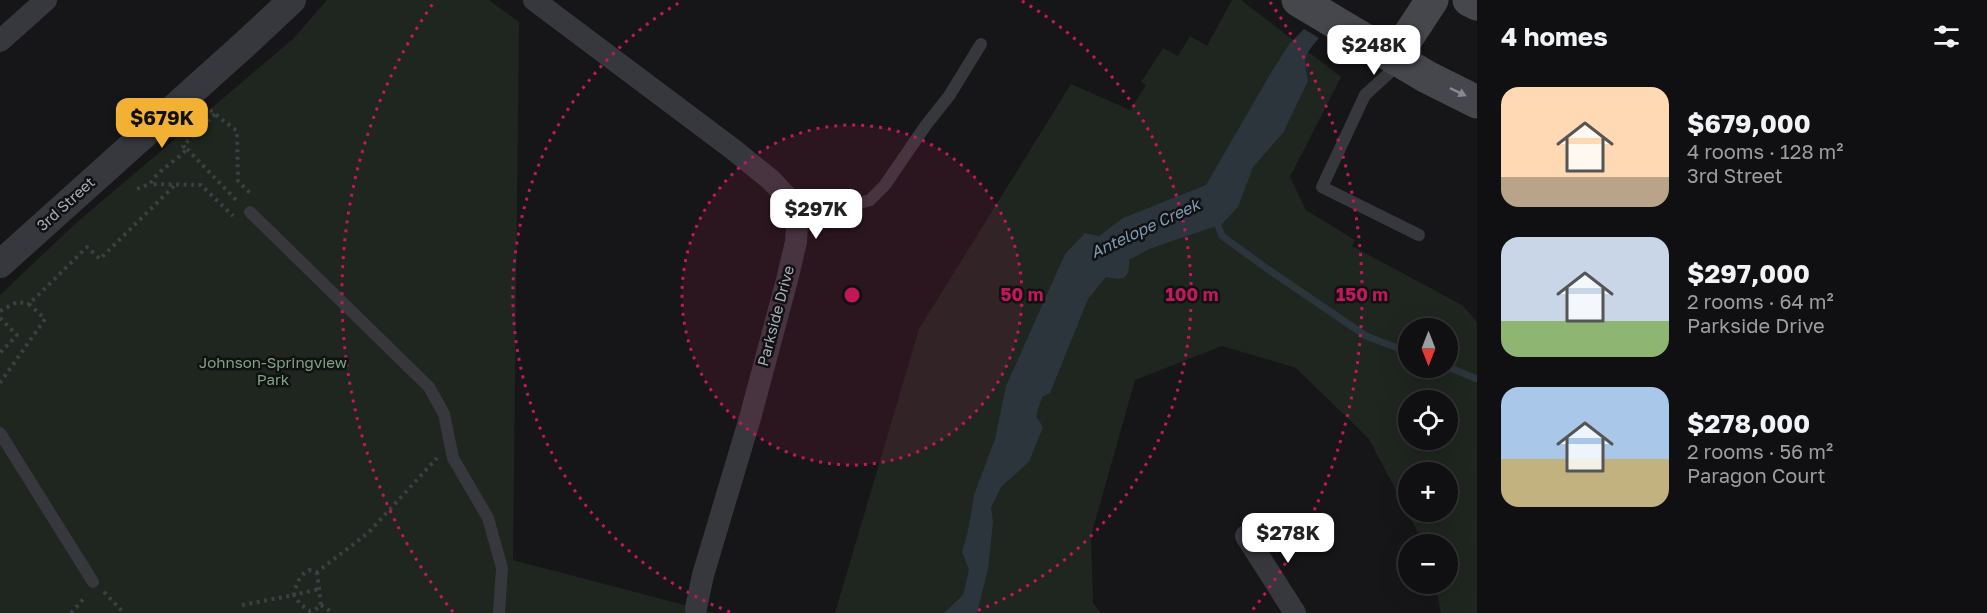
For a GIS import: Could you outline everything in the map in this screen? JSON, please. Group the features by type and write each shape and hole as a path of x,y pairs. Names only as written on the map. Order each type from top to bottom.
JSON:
{"main road":[{"path":"1298,0 1397,60 1477,102"},
{"path":"1397,60 1432,0"},
{"path":"1469,0 1477,4"}],"street":[{"path":"0,41 46,0"},
{"name":"3rd Street","path":"0,264 245,45 292,0"},
{"path":"534,0 734,150 771,180 796,207"},
{"name":"Parkside Drive","path":"695,611 703,575 750,418 787,280 796,242 798,209 796,207"},
{"path":"1246,536 1295,613"}],"lane":[{"path":"796,207 850,206 870,200 885,185 949,96 981,44"},
{"path":"1397,60 1365,95 1322,188 1419,235"},
{"path":"250,213 429,387 444,414 453,458 488,518 502,568 499,613"},
{"path":"0,433 93,582"}],"path":[{"path":"137,189 150,184 201,185 239,223 250,213 260,202 238,181 237,131 210,110"},
{"path":"150,184 159,172 179,158 187,149 183,146 215,114"},
{"path":"185,148 250,213"},
{"path":"29,304 87,247 100,259 176,184"},
{"path":"0,311 17,302 29,304 45,320 0,383"},
{"path":"0,318 17,335 0,353"},
{"path":"317,572 368,533 450,444"},
{"path":"317,572 309,570 304,573 294,595 300,604 310,611 321,605"},
{"path":"317,572 321,605 333,613"},
{"path":"242,605 319,589"}],"green space":[{"name":"Johnson-Springview Park","path":"327,0 489,0 519,22 513,560 715,613 0,613 0,295 76,223 293,39"},
{"path":"1232,0 1241,0 1341,77 1290,177 1306,210 1355,240 1352,246 1462,305 1477,322 1477,613 1441,613 1437,594 1458,594 1458,534 1419,534 1412,522 1458,522 1458,462 1398,462 1398,494 1369,439 1296,368 1222,346 1135,380 1091,536 1093,603 1101,613 835,613 919,329 1071,84 1130,110 1146,85 1141,82 1163,48 1178,56 1190,36 1207,46"}],"water":[{"name":"Antelope Creek","path":"1304,29 1319,38 1306,58 1308,81 1283,133 1253,167 1238,207 1222,224 1149,249 1129,260 1128,272 1124,278 1106,277 1088,299 1050,393 1042,397 1036,416 1043,427 1029,462 1001,487 991,508 993,522 988,569 977,613 944,613 963,595 969,570 962,552 974,495 995,439 1006,386 1065,254 1085,233 1099,236 1123,218 1206,185 1272,71 1290,43"}],"waterway":[{"path":"1215,218 1222,236 1269,270 1366,336 1398,348"},
{"path":"1458,371 1477,379"}]}
